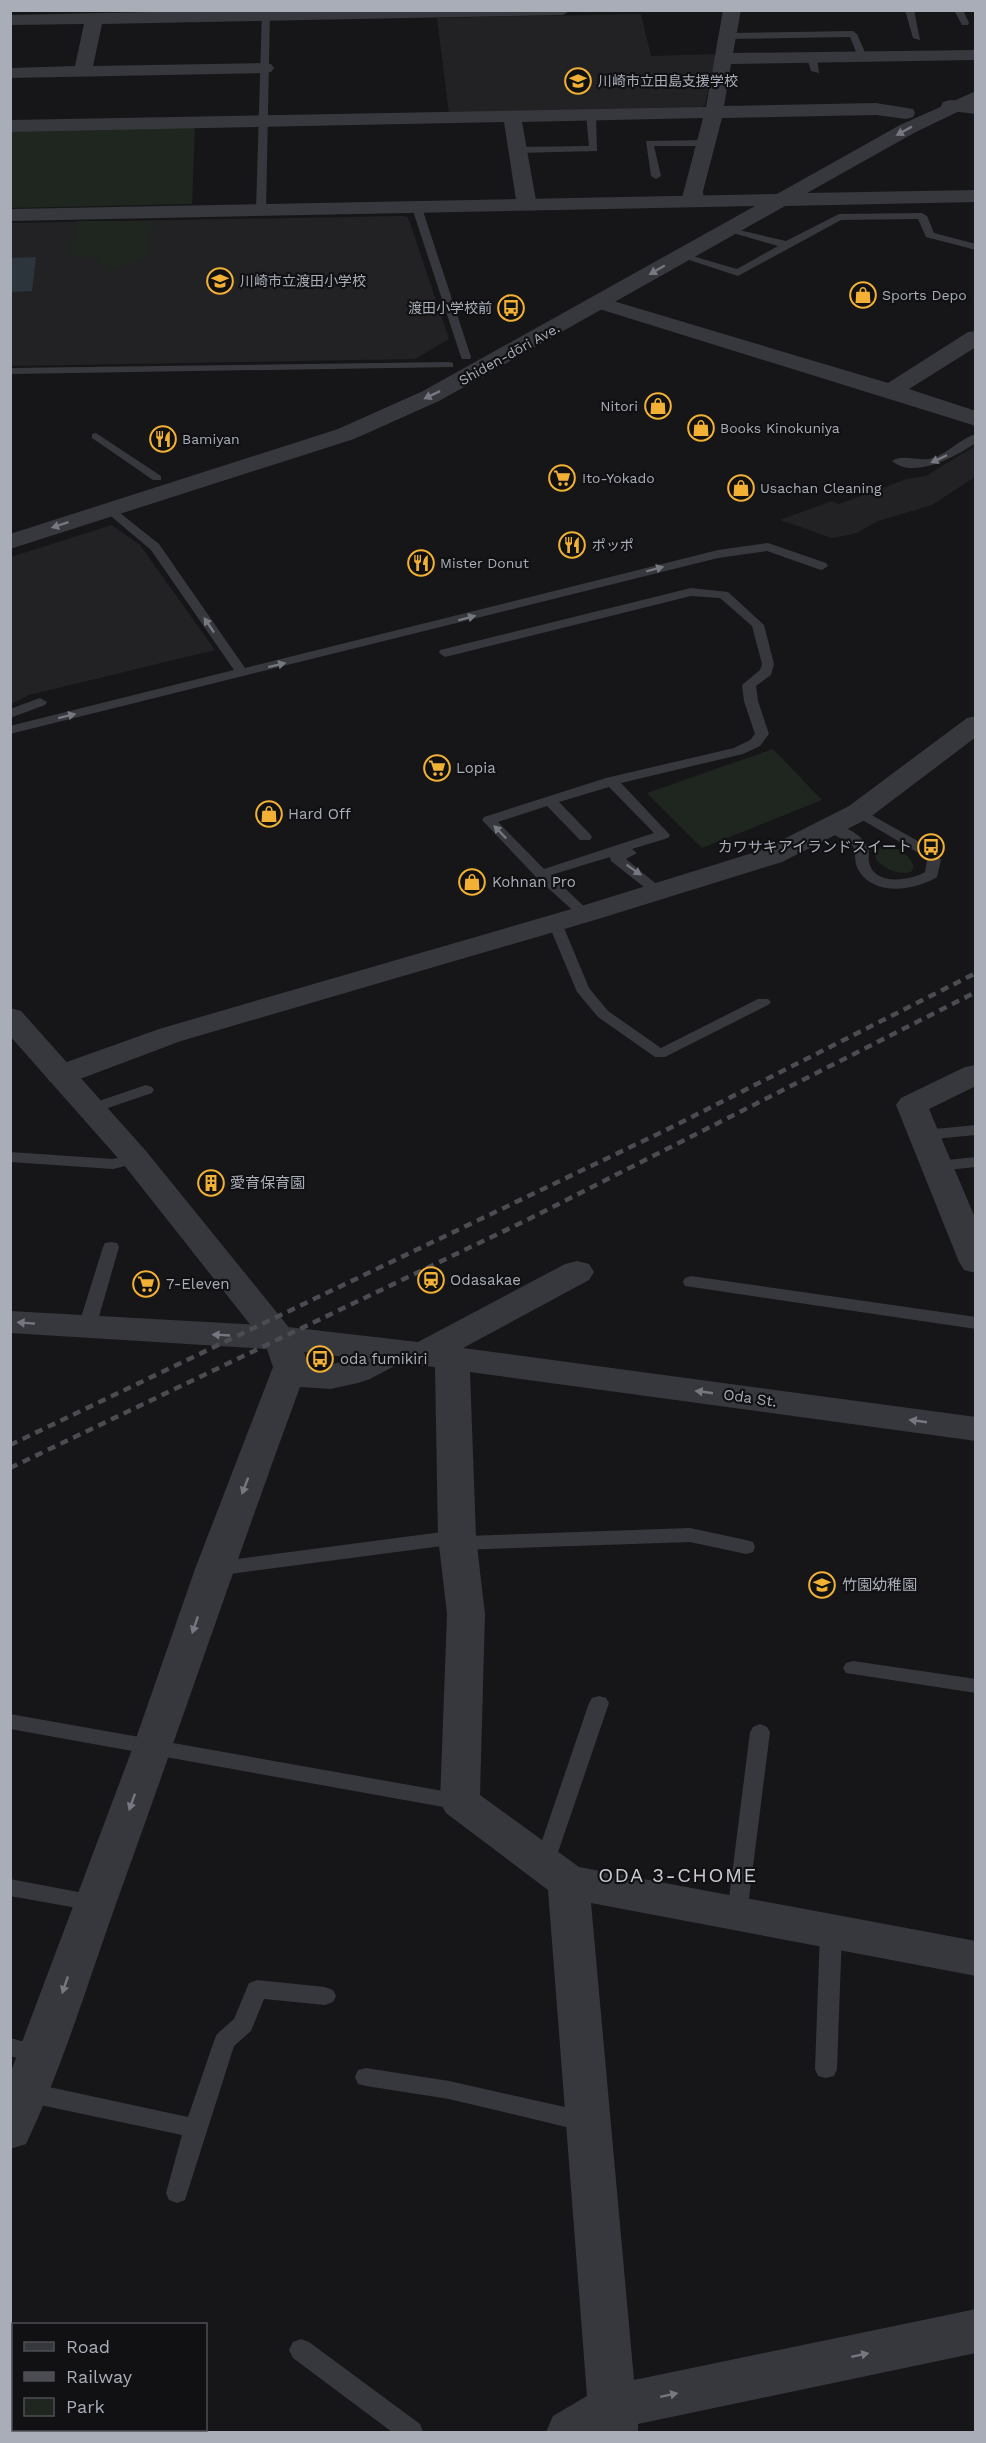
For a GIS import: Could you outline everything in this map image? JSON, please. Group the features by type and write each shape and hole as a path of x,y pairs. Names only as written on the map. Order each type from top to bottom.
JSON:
{"street":[{"path":"13,25 141,14 563,10"},
{"path":"694,202 693,191 714,112 732,10"},
{"path":"83,72 94,19"},
{"path":"723,59 814,64 862,57 975,55"},
{"path":"10,73 265,68"},
{"name":"Shiden-dōri Ave.","path":"10,522 289,437 349,415 458,361 906,113 975,81"},
{"name":"Shiden-dōri Ave.","path":"10,542 346,434 431,396 950,106 975,96"},
{"path":"950,106 975,108"},
{"path":"10,126 876,109 906,113"},
{"path":"512,116 527,206"},
{"path":"10,215 261,211 393,204 417,208 781,200 919,207 975,196"},
{"path":"600,303 891,391 975,419"},
{"path":"891,391 975,337"},
{"path":"61,1075 170,1035 555,923 772,856 858,812 975,724"},
{"path":"10,1017 135,1158 279,1338 289,1358 290,1367 214,1569 153,1747 94,1903 26,2051 17,2111"},
{"path":"975,1074 912,1105 975,1262"},
{"path":"287,1374 330,1377 423,1354 577,1272"},
{"name":"Oda St.","path":"10,1322 279,1338 525,1367 975,1429"},
{"path":"423,1354 458,1540 466,1614 460,1802 556,1873 736,1914 975,1959"},
{"path":"556,1873 590,2122 613,2420"},
{"path":"570,2433 613,2420 975,2331"}],"lane":[{"path":"909,10 917,38"},
{"path":"958,10 965,23"},
{"path":"261,211 266,13"},
{"path":"728,36 853,34 862,57"},
{"path":"517,150 594,149 591,114"},
{"path":"656,176 649,143 705,143"},
{"path":"682,256 738,273 839,217 919,207 930,235 975,247"},
{"path":"10,371 458,361 417,208"},
{"path":"730,229 787,245"},
{"path":"96,436 157,478"},
{"path":"898,461 917,465 932,464 975,437"},
{"path":"110,509 155,547 242,673"},
{"path":"10,730 718,554 768,547 822,566"},
{"path":"445,653 692,592 724,595 758,625 768,664 766,672 749,685 751,701 762,734 755,743 738,750 615,780 489,820 541,874 585,914"},
{"path":"10,714 40,702"},
{"path":"541,874 663,836 615,780"},
{"path":"615,780 674,838 616,858 659,891"},
{"path":"550,801 585,837"},
{"path":"831,827 858,842 862,849 859,860 864,871 876,879 908,886 923,882 932,874 934,860 927,852 858,812"},
{"path":"555,923 582,989 603,1014 660,1054 763,1002"},
{"path":"90,1109 146,1090"},
{"path":"924,1135 975,1130"},
{"path":"10,1157 113,1164 135,1158"},
{"path":"937,1166 975,1162"},
{"path":"87,1326 111,1247"},
{"path":"691,1282 975,1323"},
{"path":"214,1569 458,1540 690,1535 746,1547"},
{"path":"853,1668 975,1686"},
{"path":"556,1873 599,1702"},
{"path":"10,1721 460,1802"},
{"path":"736,1914 760,1732"},
{"path":"10,1887 94,1903"},
{"path":"826,2069 831,1932"},
{"path":"177,2193 195,2128 225,2041 243,2025 257,1989 325,1996"},
{"path":"366,2077 449,2090 590,2122"},
{"path":"17,2111 195,2128"},
{"path":"301,2350 411,2433"}],"shaded area":[{"name":"川崎市立田島支援学校","path":"641,14 651,56 716,54 705,105 699,109 449,113 437,18"},
{"name":"川崎市立渡田小学校","path":"408,217 449,339 415,359 11,366 10,223"},
{"path":"36,257 32,291 11,292 11,258"},
{"path":"975,446 975,477 932,505 878,521 857,533 832,538 780,520 832,501 839,504 907,479 926,476"},
{"path":"112,525 140,545 215,650 29,695 11,704 11,557"}],"green space":[{"path":"195,126 192,204 11,208 10,130"},
{"path":"77,221 153,221 147,259 107,272 97,258 68,255"},
{"path":"773,749 822,800 702,848 647,793"},
{"path":"882,846 897,849 906,854 914,867 911,872 892,871 876,860 875,853"}],"railway":[{"path":"10,1445 666,1130 976,973"},
{"path":"10,1468 527,1220 976,992"}],"place":[{"name":"川崎市立田島支援学校","path":"578,81"},
{"name":"川崎市立渡田小学校","path":"220,281"},
{"name":"Sports Depo","path":"863,295"},
{"name":"渡田小学校前","path":"511,308"},
{"name":"Nitori","path":"658,406"},
{"name":"Books Kinokuniya","path":"701,428"},
{"name":"Bamiyan","path":"163,439"},
{"name":"Ito-Yokado","path":"562,478"},
{"name":"Usachan Cleaning","path":"741,488"},
{"name":"ポッポ","path":"572,545"},
{"name":"Mister Donut","path":"421,563"},
{"name":"Lopia","path":"437,768"},
{"name":"Hard Off","path":"269,814"},
{"name":"カワサキアイランドスイート","path":"931,847"},
{"name":"Kohnan Pro","path":"472,882"},
{"name":"愛育保育園","path":"211,1183"},
{"name":"Odasakae","path":"431,1280"},
{"name":"7-Eleven","path":"146,1284"},
{"name":"oda fumikiri","path":"320,1359"},
{"name":"竹園幼稚園","path":"822,1585"}],"district":[{"name":"ODA 3-CHOME","path":"678,1875"}]}
